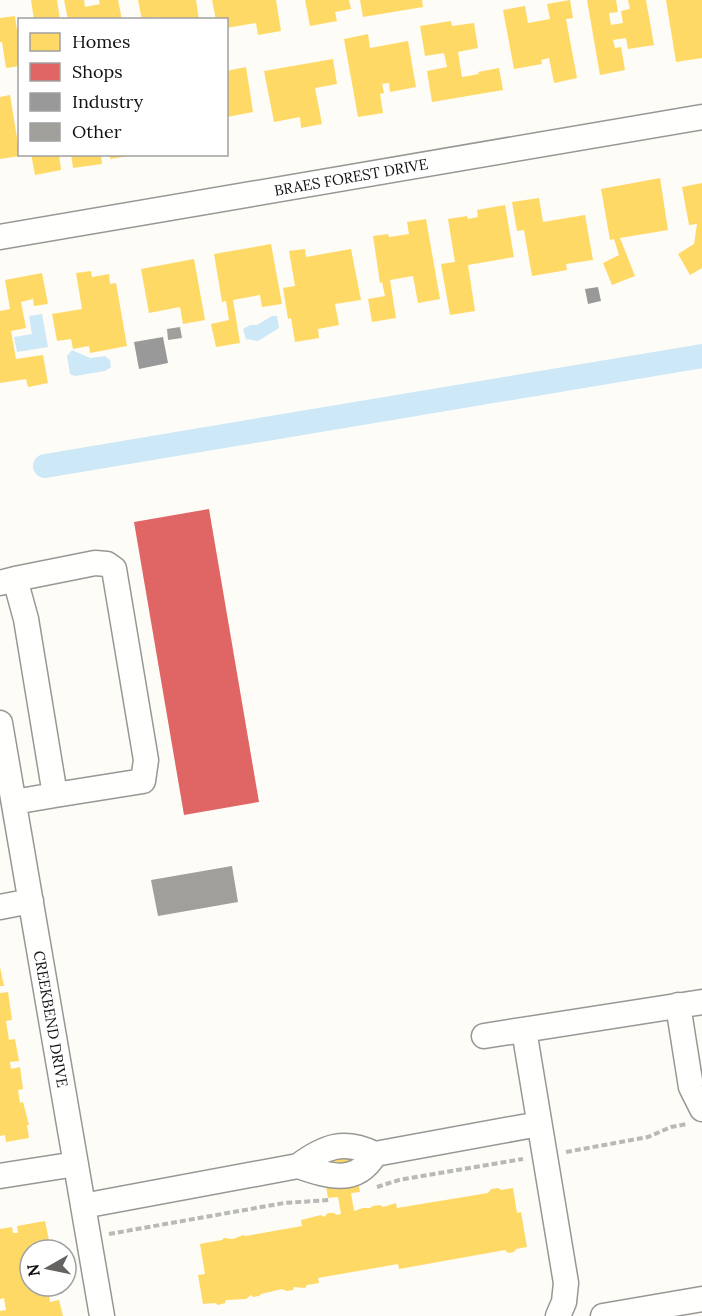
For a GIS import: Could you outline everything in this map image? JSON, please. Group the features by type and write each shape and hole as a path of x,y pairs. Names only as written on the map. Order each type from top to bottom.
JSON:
{"street":[{"name":"BRAES FOREST DRIVE","path":"0,237 702,117"},
{"path":"14,802 143,781 146,760 114,569 107,564 95,563 7,581 26,619 54,795"},
{"name":"CREEKBEND DRIVE","path":"0,723 14,802 9,833 31,901 102,1316"},
{"path":"0,907 31,901"},
{"path":"484,1036 702,1002"},
{"path":"678,1005 697,1116"},
{"path":"524,1030 566,1283 564,1302 558,1316"},
{"path":"83,1206 298,1166 315,1153 336,1145 360,1146 375,1154 539,1124"},
{"path":"0,1176 76,1164"},
{"path":"603,1316 702,1299"}],"path":[{"path":"372,1189 399,1180 648,1137 697,1116"},
{"path":"88,1238 284,1203 332,1200"}],"water":[{"path":"42,314 48,347 17,352 14,337 32,334 29,316"},
{"path":"272,316 277,316 279,328 258,341 246,339 243,329 250,325 257,325"},
{"path":"72,350 90,358 105,356 110,360 111,367 105,371 75,376 70,374 67,356"}],"building: Homes":[{"path":"31,0 57,0 60,18 34,18"},
{"path":"64,0 84,0 85,7 100,4 99,0 118,0 122,18 68,18"},
{"path":"138,0 196,0 199,18 142,18"},
{"path":"212,0 276,0 281,31 258,35 256,23 228,28 228,18 216,18"},
{"path":"305,0 349,0 351,9 335,12 337,21 310,26"},
{"path":"360,0 422,0 423,7 363,17"},
{"path":"570,0 573,18 566,19 577,78 554,83 549,58 541,60 542,64 514,69 503,10 525,6 528,23 550,19 547,4"},
{"path":"587,0 616,0 618,12 609,13 611,25 623,23 621,11 630,9 628,0 646,0 654,45 628,49 626,38 613,40 615,48 621,47 625,70 600,75"},
{"path":"666,0 702,0 702,58 676,62"},
{"path":"15,16 18,30 18,66 6,68 2,42 0,42 0,18"},
{"path":"451,21 452,26 474,23 478,48 458,52 462,77 499,68 503,90 432,102 427,71 447,67 444,53 425,56 420,26"},
{"path":"368,34 370,48 408,41 416,87 390,92 389,83 382,84 384,93 380,94 383,113 358,117 344,39"},
{"path":"333,59 337,84 315,88 322,124 301,128 300,117 274,122 264,71"},
{"path":"246,67 253,112 228,117 228,71"},
{"path":"10,95 18,156 20,156 0,159 0,97"},
{"path":"31,156 59,156 61,170 35,175"},
{"path":"71,156 101,156 102,164 73,168"},
{"path":"110,156 129,156 110,159"},
{"path":"660,178 668,230 620,238 635,276 612,285 603,263 619,255 614,239 610,240 601,189"},
{"path":"702,183 702,268 690,275 678,254 694,244 697,224 689,225 682,187"},
{"path":"539,198 543,222 585,215 593,260 566,264 567,270 532,276 524,230 517,231 512,202"},
{"path":"505,205 514,257 468,265 475,311 450,315 441,264 455,262 448,219 478,217 477,210"},
{"path":"426,219 440,299 418,303 413,276 390,280 396,318 372,322 368,299 385,296 382,282 380,283 373,236 388,234 389,237 409,234 407,222"},
{"path":"271,244 282,304 262,307 260,295 233,300 240,343 216,347 211,324 229,320 226,301 222,302 214,254"},
{"path":"305,249 306,257 351,249 361,300 335,304 339,325 318,329 319,338 295,342 291,318 288,319 283,288 295,286 289,251"},
{"path":"194,259 205,320 183,324 180,307 149,313 141,269"},
{"path":"91,271 92,277 109,274 110,284 116,283 127,346 90,353 89,346 73,349 71,339 57,341 52,314 82,309 76,273"},
{"path":"42,273 48,304 34,306 33,299 21,302 26,328 11,331 16,359 43,355 48,383 28,387 26,379 0,383 0,311 10,309 5,280"},
{"path":"0,967 4,986 0,986"},
{"path":"8,992 12,1020 6,1021 9,1040 15,1039 19,1061 10,1062 11,1069 20,1067 23,1089 18,1090 20,1103 23,1102 29,1125 27,1125 29,1138 6,1142 5,1135 0,1136 0,993"},
{"path":"353,1151 360,1192 351,1193 354,1211 396,1203 397,1208 488,1193 491,1189 513,1188 517,1213 521,1212 527,1247 508,1253 505,1250 399,1269 398,1264 318,1278 319,1283 307,1285 305,1288 294,1287 293,1290 282,1289 259,1296 251,1295 246,1299 226,1300 225,1303 218,1305 203,1304 198,1275 205,1274 200,1244 302,1226 301,1220 321,1215 324,1217 328,1213 341,1214 338,1197 328,1198 321,1157"},
{"path":"45,1221 49,1238 18,1238 18,1298 50,1298 50,1302 59,1300 63,1316 0,1316 0,1311 6,1310 4,1298 0,1299 0,1229 12,1227 13,1233 18,1233 17,1226"}],"building: Shops":[{"path":"209,509 259,802 184,815 134,522"}],"building: Industry":[{"path":"598,287 601,301 588,304 585,289"},
{"path":"163,337 168,363 139,369 134,342"}],"building: Other":[{"path":"180,327 182,338 168,340 167,329"},
{"path":"232,866 238,902 158,916 151,880"}],"waterway":[{"path":"45,466 702,356"}]}
